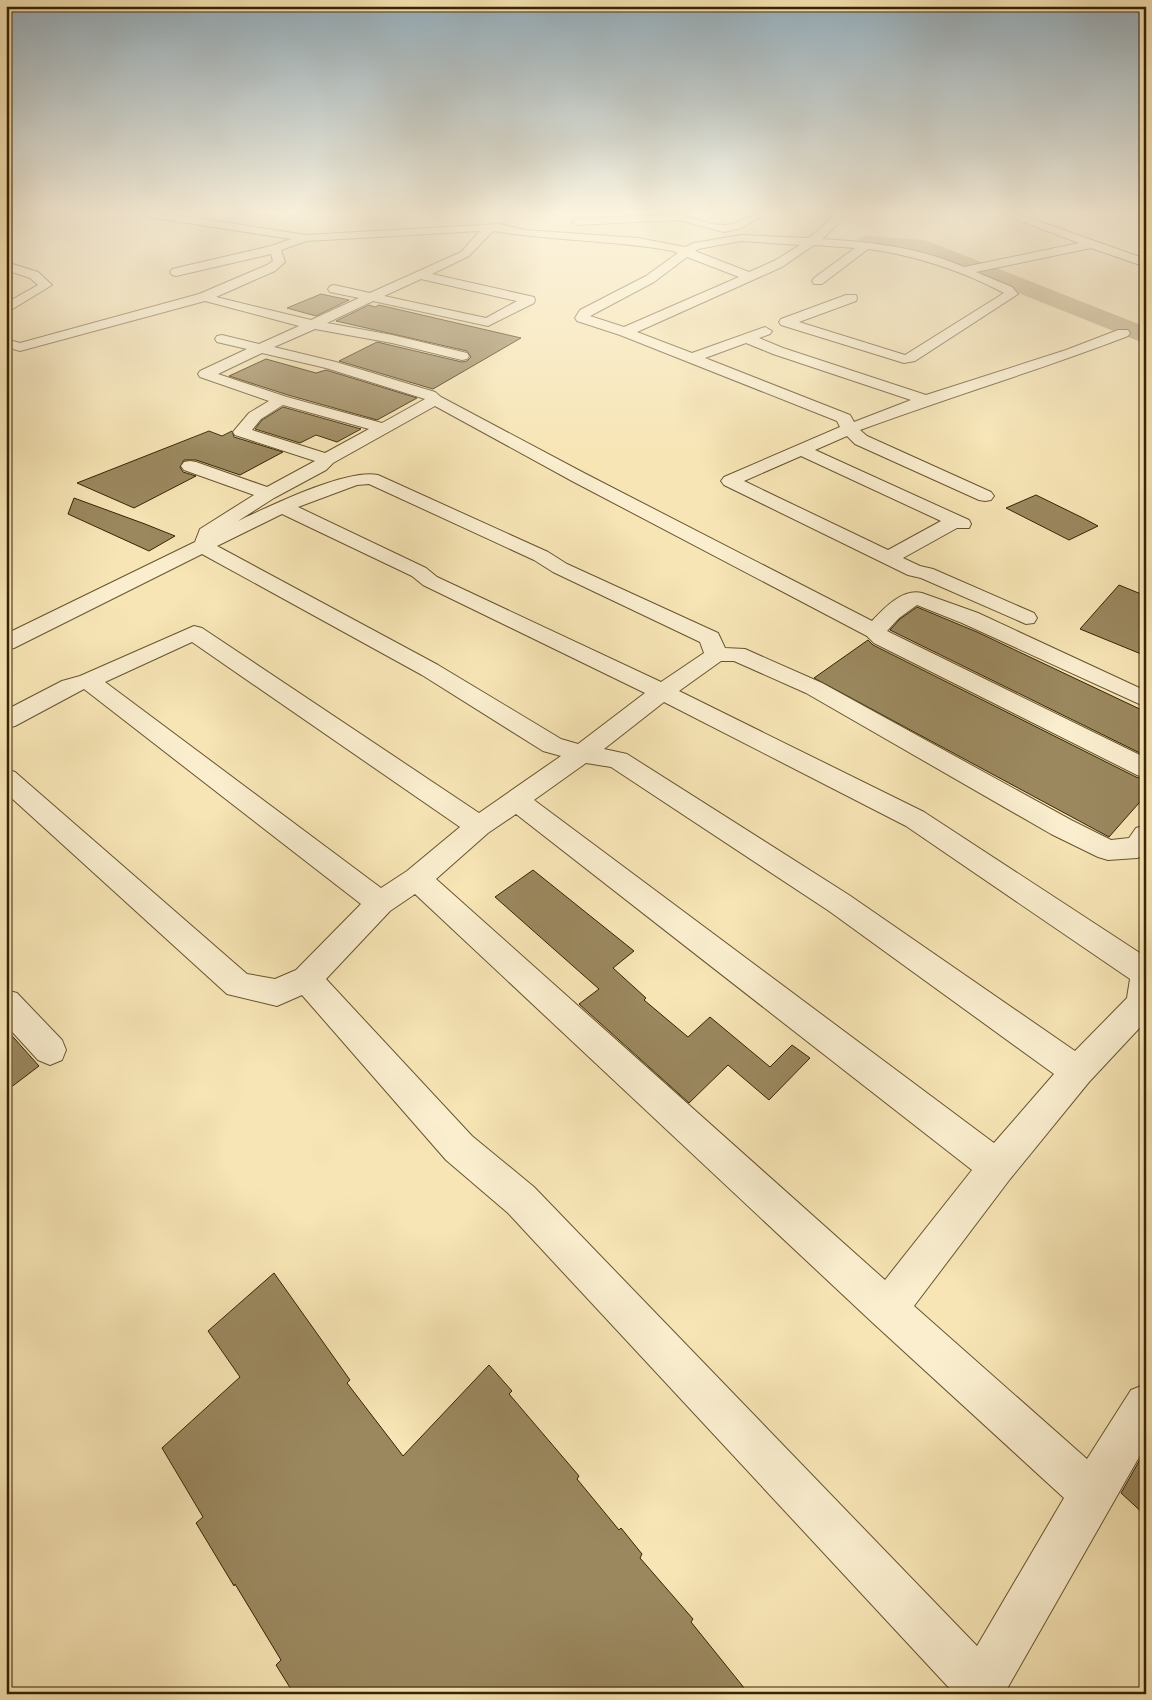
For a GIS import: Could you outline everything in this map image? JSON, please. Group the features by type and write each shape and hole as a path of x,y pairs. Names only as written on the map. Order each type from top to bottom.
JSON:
{"street":[{"path":"6,309 31,293"},
{"path":"6,343 20,347 210,293"},
{"path":"356,293 488,322 529,300 500,293"},
{"path":"382,293 205,374 282,400 383,428"},
{"path":"623,293 585,313 582,318 625,332 844,418 849,429 861,440 985,496"},
{"path":"625,332 710,293"},
{"path":"786,322 898,358 910,358 1011,293"},
{"path":"692,358 749,339 786,322 851,298"},
{"path":"210,299 296,321 316,323 462,356"},
{"path":"1026,618 926,573 915,571 730,481 849,429 926,400 1070,354 1122,333"},
{"path":"365,347 382,338"},
{"path":"222,339 260,349 340,360 430,395 435,400 578,478 875,631 882,638 1146,769"},
{"path":"749,339 778,351 926,400"},
{"path":"282,400 254,416 241,432 326,459"},
{"path":"6,643 204,547 275,500 320,466 326,459 435,400"},
{"path":"802,450 959,523 888,558"},
{"path":"190,466 275,500 419,572 430,581 662,692 915,819 1146,973"},
{"path":"275,500 354,480 372,479 541,556 560,568 710,638 716,655"},
{"path":"204,547 430,670 552,746 582,754 618,760 839,903 1077,1071"},
{"path":"875,631 891,613 915,597 970,618 1146,700"},
{"path":"6,720 70,686 88,681 194,633 479,826"},
{"path":"6,778 238,986 276,993 307,980 380,903 417,879 479,826 517,801 662,692 716,655 737,654 814,688 1062,827 1108,850 1137,848 1146,835"},
{"path":"88,681 380,903"},
{"path":"517,801 997,1167"},
{"path":"417,879 887,1308 1092,1492"},
{"path":"887,1308 997,1167 1077,1071 1142,1004 1146,978"},
{"path":"307,980 459,1148 521,1200 978,1689 1092,1492 1146,1405"},
{"path":"6,1003 50,1050"}],"building":[{"path":"321,294 349,300 316,316 287,308"},
{"path":"369,305 375,307 379,305 521,338 433,389 339,361 377,342 462,362 467,361 471,357 467,351 336,321"},
{"path":"266,359 316,373 326,370 417,398 377,420 229,376"},
{"path":"283,407 361,429 337,442 316,435 300,443 255,429 262,420"},
{"path":"209,431 222,436 232,431 234,437 283,452 240,475 196,460 184,460 180,467 183,472 196,476 134,508 77,483"},
{"path":"1036,495 1098,526 1069,540 1006,508"},
{"path":"74,498 175,536 149,551 68,514"},
{"path":"1119,585 1146,596 1146,656 1080,629"},
{"path":"917,607 977,632 1146,712 1146,756 890,630 900,619"},
{"path":"868,640 873,645 1136,777 1146,780 1146,795 1109,837 814,678"},
{"path":"533,870 634,951 613,968 646,998 644,1000 688,1037 710,1017 770,1067 792,1045 810,1058 769,1100 728,1065 689,1103 579,1004 599,989 495,897"},
{"path":"6,1029 39,1066 6,1091"},
{"path":"274,1273 350,1380 347,1383 403,1456 489,1365 512,1391 509,1394 579,1476 577,1479 619,1530 621,1528 642,1554 640,1558 693,1619 691,1622 749,1694 294,1694 276,1665 281,1660 196,1523 203,1517 162,1448 240,1377 208,1331"},
{"path":"1146,1449 1146,1516 1121,1493"}],"waterway":[{"path":"1039,293 1146,336"}]}
